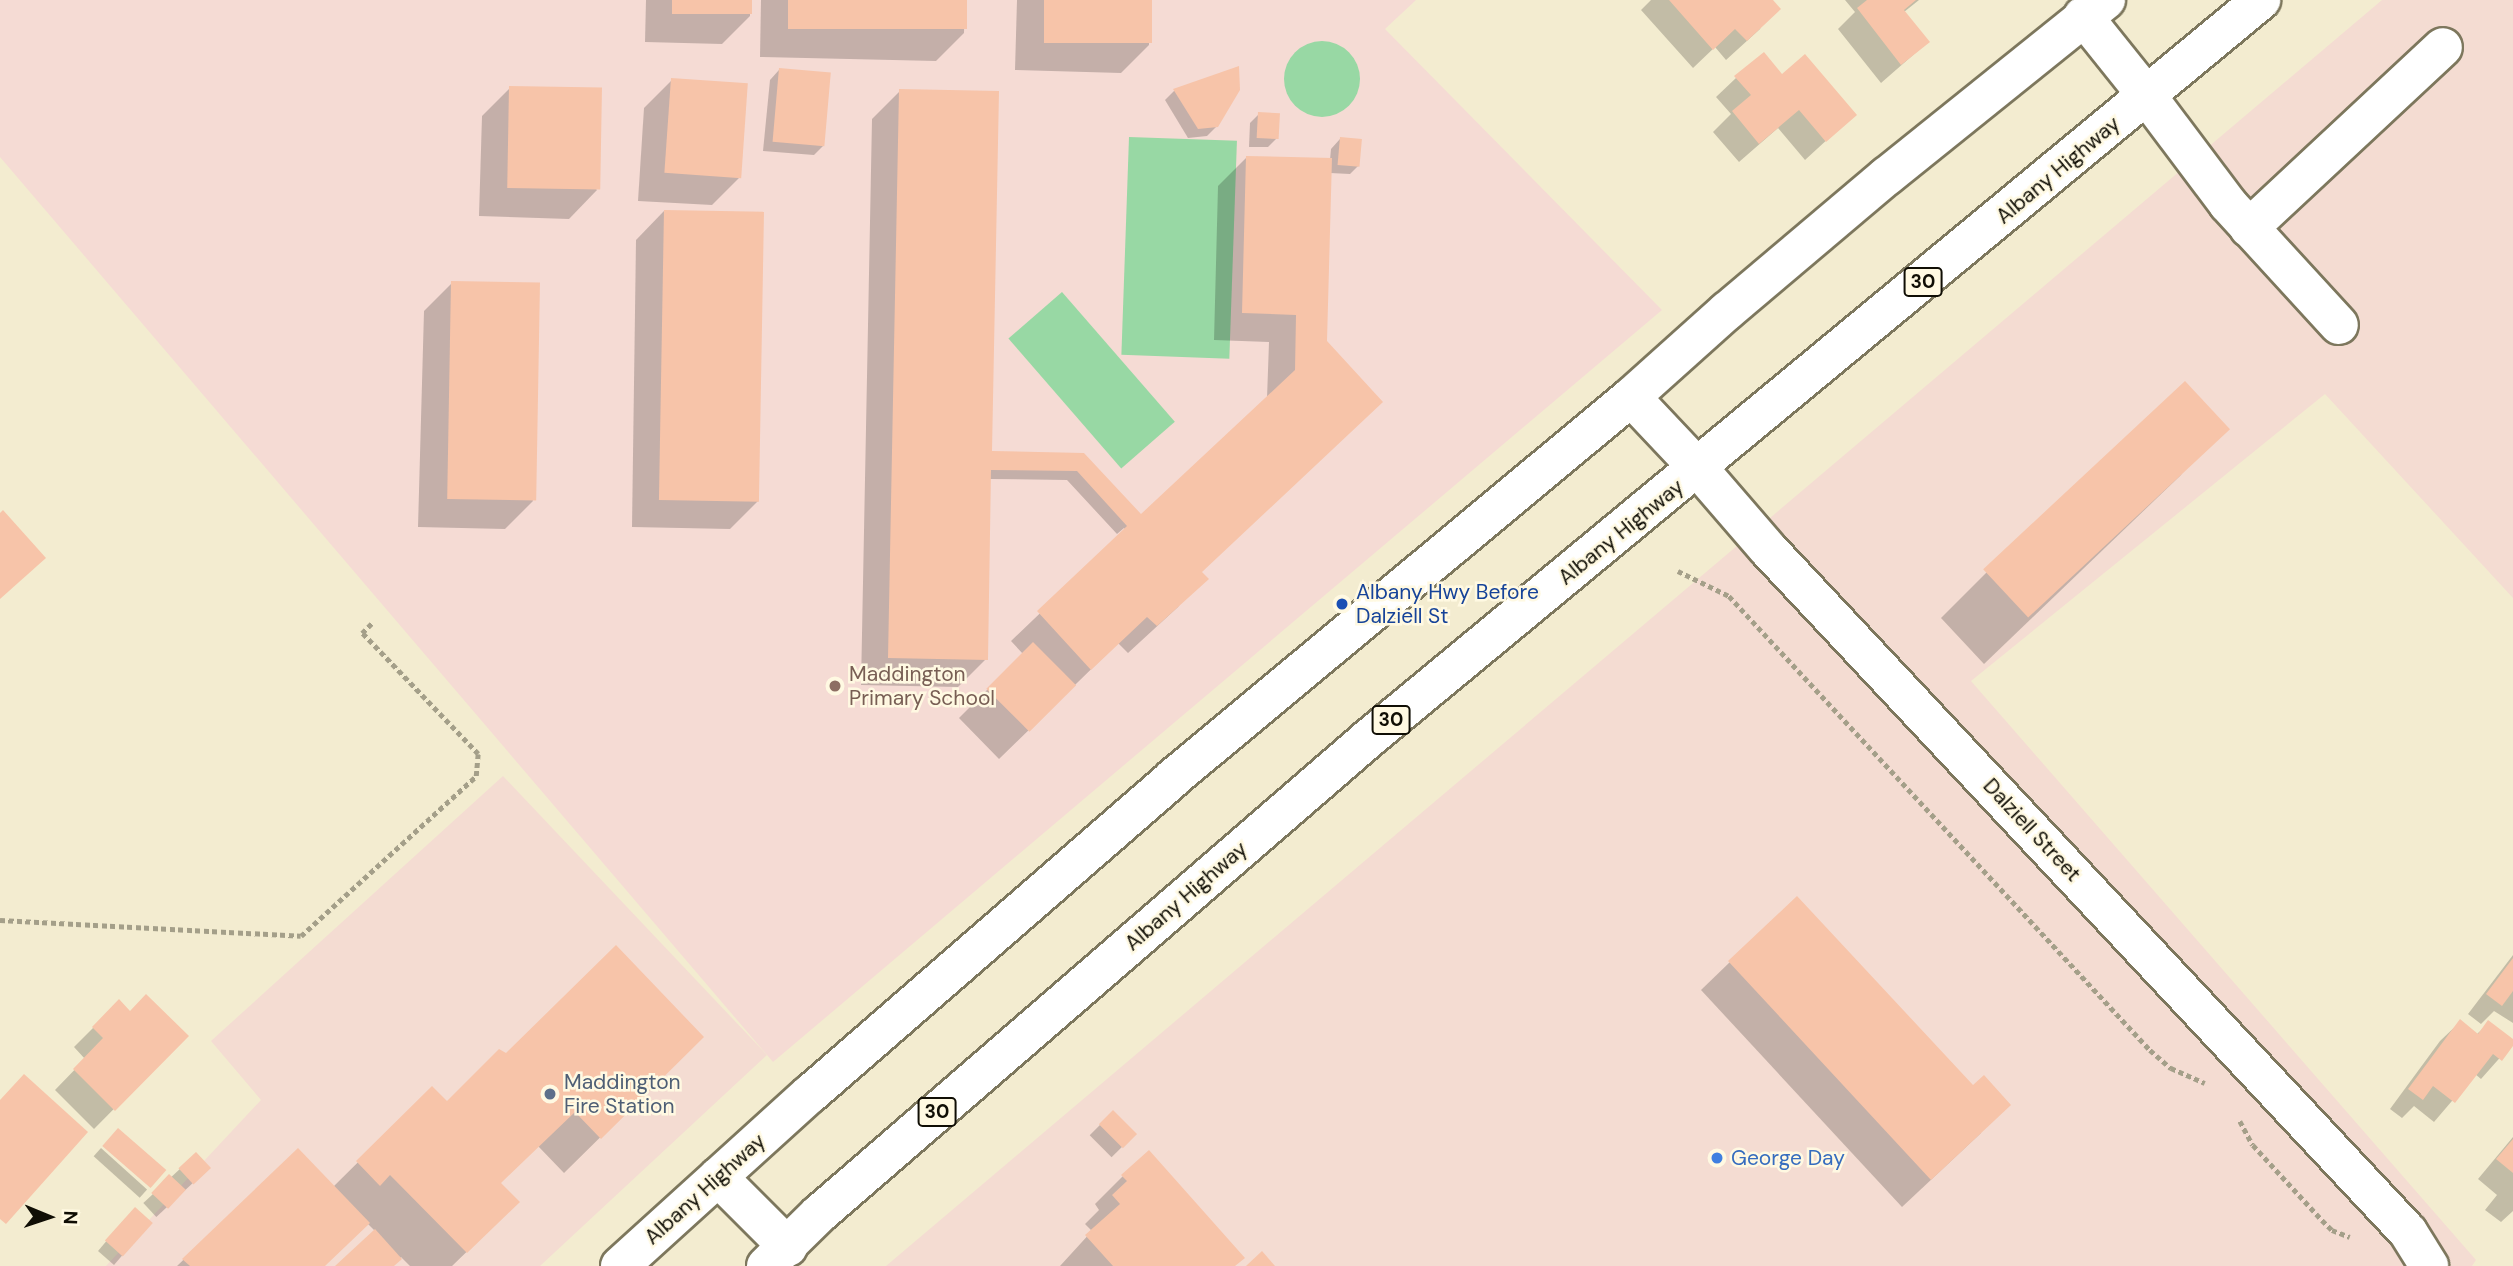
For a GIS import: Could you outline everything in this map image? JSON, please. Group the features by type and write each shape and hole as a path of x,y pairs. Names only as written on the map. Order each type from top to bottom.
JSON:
{"main road":[{"name":"Albany Highway","path":"777,1256 819,1214 1080,990 1212,871 2261,0"},
{"name":"Albany Highway","path":"620,1266 1173,778 1632,397 1759,284 2094,8"},
{"path":"2094,8 2147,96 2249,228 2339,324"},
{"path":"2249,228 2442,47"},
{"name":"Dalziell Street","path":"1632,397 1767,548 2408,1231 2429,1266"},
{"path":"718,1177 777,1256"}],"path":[{"path":"1678,570 1729,596 2150,1050 2171,1068 2212,1087"},
{"path":"0,920 301,936 476,776 478,754 362,633 372,623"},
{"path":"2237,1113 2253,1145 2332,1230 2345,1237 2356,1237 2387,1209"}],"shaded area":[{"name":"Maddington Primary School","path":"0,0 1416,0 1385,29 1662,310 773,1062 0,157"},
{"path":"2382,0 2513,0 2513,598 2325,394 1971,681 2476,1260 2472,1266 886,1266"},
{"path":"503,776 767,1055 540,1266 106,1266 261,1100 211,1041"}],"green space":[{"path":"1322,41 1337,44 1349,52 1357,64 1360,79 1357,94 1349,106 1337,114 1322,117 1307,114 1295,106 1287,94 1284,79 1287,64 1295,52 1307,44"},
{"path":"1129,137 1237,141 1229,359 1121,355"},
{"path":"1062,292 1175,422 1121,468 1008,339"}],"building":[{"path":"672,0 752,0 752,14 672,14"},
{"path":"788,0 967,0 967,29 788,29"},
{"path":"1044,0 1152,0 1152,43 1044,43"},
{"path":"1669,0 1773,0 1781,9 1747,41 1735,29 1713,50"},
{"path":"1867,0 1916,0 1904,10 1930,42 1901,65 1857,8"},
{"path":"1764,52 1782,74 1805,54 1857,115 1826,142 1799,110 1759,144 1732,111 1751,95 1734,76"},
{"path":"1239,66 1240,90 1218,127 1198,129 1173,89"},
{"path":"779,68 831,73 824,146 773,142"},
{"path":"671,78 748,83 741,178 664,173"},
{"path":"509,86 602,88 600,190 507,188"},
{"path":"899,89 999,91 992,451 1084,453 1141,514 1295,370 1296,315 1242,313 1246,156 1332,158 1327,341 1383,402 1202,572 1209,579 1157,626 1147,617 1091,670 1037,611 1127,526 1077,471 991,470 988,660 888,658"},
{"path":"1258,112 1280,113 1279,139 1257,138"},
{"path":"1340,137 1362,139 1359,167 1338,165"},
{"path":"664,210 764,212 759,502 659,500"},
{"path":"451,281 540,283 536,501 447,499"},
{"path":"2185,381 2230,429 2028,618 1983,569"},
{"path":"3,510 46,558 0,599 0,513"},
{"path":"1033,642 1076,685 1029,732 986,689"},
{"path":"1797,896 1973,1085 1984,1075 2011,1105 1931,1180 1728,961"},
{"name":"Maddington Fire Station","path":"616,945 704,1037 601,1139 575,1112 501,1183 520,1202 467,1253 390,1175 380,1186 356,1161 432,1086 447,1101 499,1049 506,1053"},
{"path":"2513,958 2513,991 2502,1006 2486,994"},
{"path":"146,994 189,1036 115,1111 73,1069 103,1038 92,1027 119,999 130,1011"},
{"path":"2460,1019 2478,1034 2488,1020 2513,1039 2513,1046 2502,1061 2493,1054 2455,1103 2433,1086 2423,1100 2408,1089"},
{"path":"24,1074 88,1132 6,1224 0,1219 0,1100"},
{"path":"1113,1110 1137,1134 1123,1148 1099,1124"},
{"path":"118,1128 166,1170 151,1188 102,1146"},
{"path":"2513,1139 2513,1173 2496,1159"},
{"path":"298,1148 370,1223 325,1266 190,1266 182,1259"},
{"path":"1149,1150 1245,1258 1235,1266 1113,1266 1085,1235 1120,1204 1112,1195 1127,1181 1121,1175"},
{"path":"196,1152 211,1168 193,1184 178,1168"},
{"path":"169,1174 186,1190 168,1209 151,1193"},
{"path":"135,1207 153,1223 123,1257 105,1240"},
{"path":"375,1229 402,1259 394,1266 335,1266"},
{"path":"1262,1251 1275,1266 1246,1266"}],"place":[{"name":"Albany Hwy Before Dalziell St","path":"1342,604"},
{"name":"Maddington Primary School","path":"835,686"},
{"name":"Maddington Fire Station","path":"550,1094"},
{"name":"George Day","path":"1717,1158"}]}
